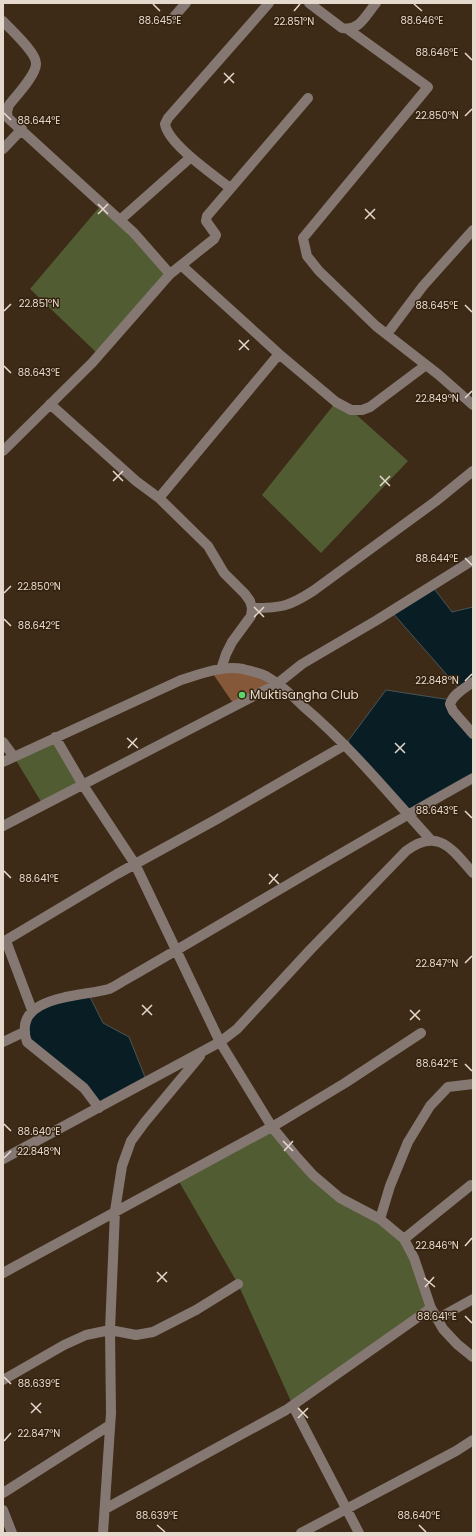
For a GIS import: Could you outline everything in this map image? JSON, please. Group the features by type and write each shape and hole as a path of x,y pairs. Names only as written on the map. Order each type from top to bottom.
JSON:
{"street":[{"path":"172,19 186,3"},
{"path":"230,188 191,157 168,135 165,124 168,118 269,3"},
{"path":"309,3 342,28 348,30 428,87 302,238 307,256 318,271 376,326 473,404"},
{"path":"348,30 355,28 376,3"},
{"path":"3,21 29,49 36,64 34,72 9,105 7,112 8,118 22,129 134,233 170,274"},
{"path":"3,451 92,362 170,274 214,239 216,235 206,222 207,216 308,98"},
{"path":"3,149 22,129"},
{"path":"120,220 191,157"},
{"path":"386,334 424,286 473,230"},
{"path":"181,265 279,354 336,402 351,410 362,410 370,407 426,365"},
{"path":"159,498 279,354"},
{"path":"50,404 136,481 159,498 208,546 224,573 246,594 252,608 251,616 232,642 226,654 222,669"},
{"path":"252,608 277,608 296,602 436,502 473,471"},
{"path":"3,826 277,684 302,664 377,620 473,560"},
{"path":"3,762 180,680 222,669 242,669 266,676 324,724 345,745 430,839 448,846 473,873"},
{"path":"473,682 456,695 451,700 450,704 453,710 473,734"},
{"path":"55,737 83,785 135,864 220,1042 272,1127 308,1170 335,1193 346,1201 380,1219 404,1239 414,1258 431,1308 437,1319 457,1344 473,1357"},
{"path":"3,742 14,757"},
{"path":"32,1010 4,942 135,864 217,819 345,745"},
{"path":"98,1108 84,1088 27,1042 24,1032 27,1020 32,1010 46,1002 110,988 408,814 473,778"},
{"path":"3,1159 220,1042 237,1029 310,950 406,851 415,844 430,839"},
{"path":"3,1042 24,1032"},
{"path":"3,1273 272,1127 345,1083 421,1033"},
{"path":"103,1533 110,1426 110,1330 115,1211 122,1166 131,1141 204,1051"},
{"path":"380,1219 390,1186 408,1142 430,1106 448,1087 473,1084"},
{"path":"404,1239 471,1185"},
{"path":"3,1380 64,1345 86,1335 110,1330 136,1335 153,1332 196,1310 238,1284"},
{"path":"437,1319 473,1299"},
{"path":"105,1509 293,1406 431,1308"},
{"path":"293,1406 358,1533"},
{"path":"3,1493 110,1426"},
{"path":"301,1533 456,1451 473,1440"},
{"path":"3,1510 12,1533"}],"green space":[{"path":"102,204 170,274 99,355 30,289"},
{"path":"336,402 351,410 408,461 321,553 262,495"},
{"path":"55,737 83,785 43,805 14,757"},
{"path":"272,1127 313,1175 404,1239 431,1308 293,1406 238,1284 177,1178"}],"water":[{"path":"432,586 452,612 473,607 473,682 461,691 391,611"},
{"path":"386,690 451,700 473,734 473,778 408,814 345,745"},
{"path":"88,993 103,1023 129,1037 147,1082 99,1108 27,1042 32,1010"}],"building":[{"name":"Muktisangha Club","path":"242,669 277,684 235,706 211,671"}],"place":[{"name":"Muktisangha Club","path":"242,695"}]}
